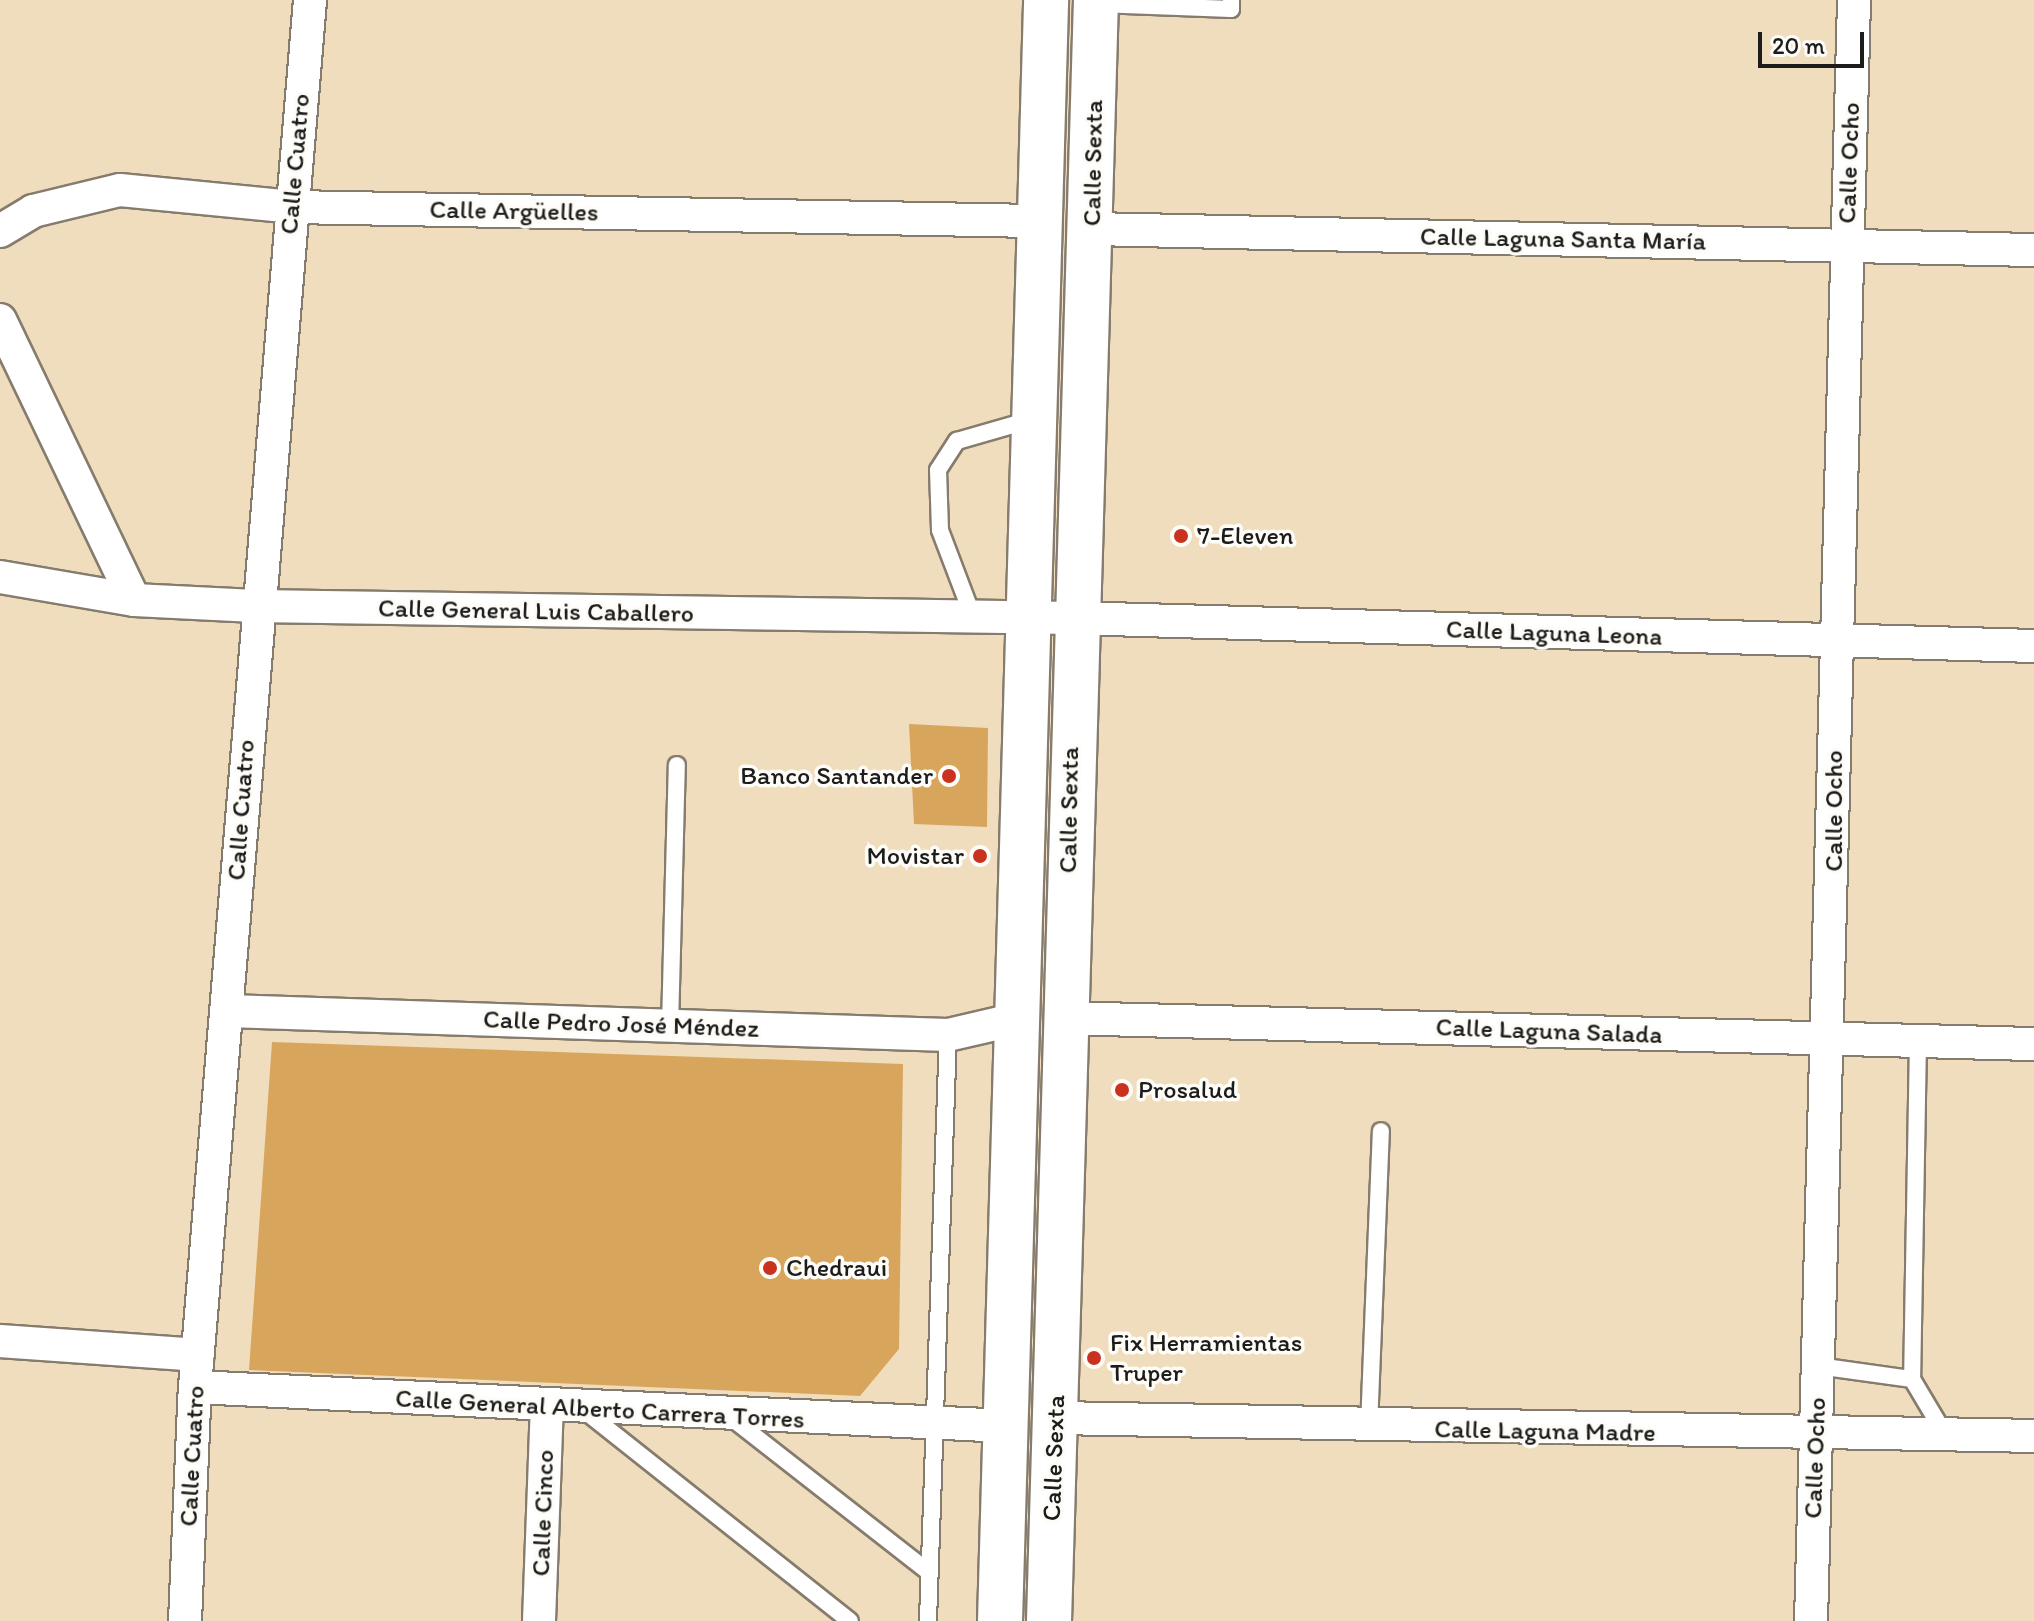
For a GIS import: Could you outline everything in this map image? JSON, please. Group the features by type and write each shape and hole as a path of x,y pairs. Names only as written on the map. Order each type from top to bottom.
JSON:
{"main road":[{"name":"Calle Sexta","path":"1000,1621 1023,620 1046,0"},
{"name":"Calle Sexta","path":"1049,1621 1073,618 1092,229 1096,2"}],"street":[{"name":"Calle Cuatro","path":"185,1621 195,1387 228,1011 255,606 310,0"},
{"name":"Calle Ocho","path":"1811,1621 1815,1435 1832,1039 1833,641 1854,0"},
{"name":"Calle Argüelles","path":"0,231 33,211 120,190 292,207 1038,221"},
{"name":"Calle Laguna Santa María","path":"1092,229 2034,250"},
{"path":"0,320 134,600"},
{"name":"Calle General Luis Caballero","path":"0,577 134,600 255,606 1023,620 1073,618"},
{"name":"Calle Laguna Leona","path":"1073,618 2034,646"},
{"name":"Calle Pedro José Méndez","path":"228,1011 948,1035 1013,1020"},
{"name":"Calle Laguna Salada","path":"1064,1018 2034,1044"},
{"path":"0,1341 198,1355"},
{"name":"Calle General Alberto Carrera Torres","path":"195,1387 933,1426 1006,1426"},
{"name":"Calle Cinco","path":"539,1621 547,1405"},
{"name":"Calle Laguna Madre","path":"1056,1418 1369,1429 2034,1436"}],"lane":[{"path":"1096,2 1231,9 1231,0"},
{"path":"973,617 940,530 938,470 957,441 1031,420"},
{"path":"670,1026 677,765"},
{"path":"928,1621 948,1035"},
{"path":"1918,1041 1912,1379 1944,1433"},
{"path":"1369,1429 1381,1131"},
{"path":"1818,1366 1912,1379"},
{"path":"580,1407 850,1621"},
{"path":"728,1416 930,1573"}],"building":[{"name":"Banco Santander","path":"909,724 988,728 987,827 914,824"},
{"path":"272,1042 903,1064 899,1349 860,1396 249,1370"}],"place":[{"name":"7-Eleven","path":"1181,536"},
{"name":"Banco Santander","path":"949,776"},
{"name":"Movistar","path":"980,856"},
{"name":"Prosalud","path":"1122,1090"},
{"name":"Chedraui","path":"770,1268"},
{"name":"Fix Herramientas Truper","path":"1094,1358"}]}
